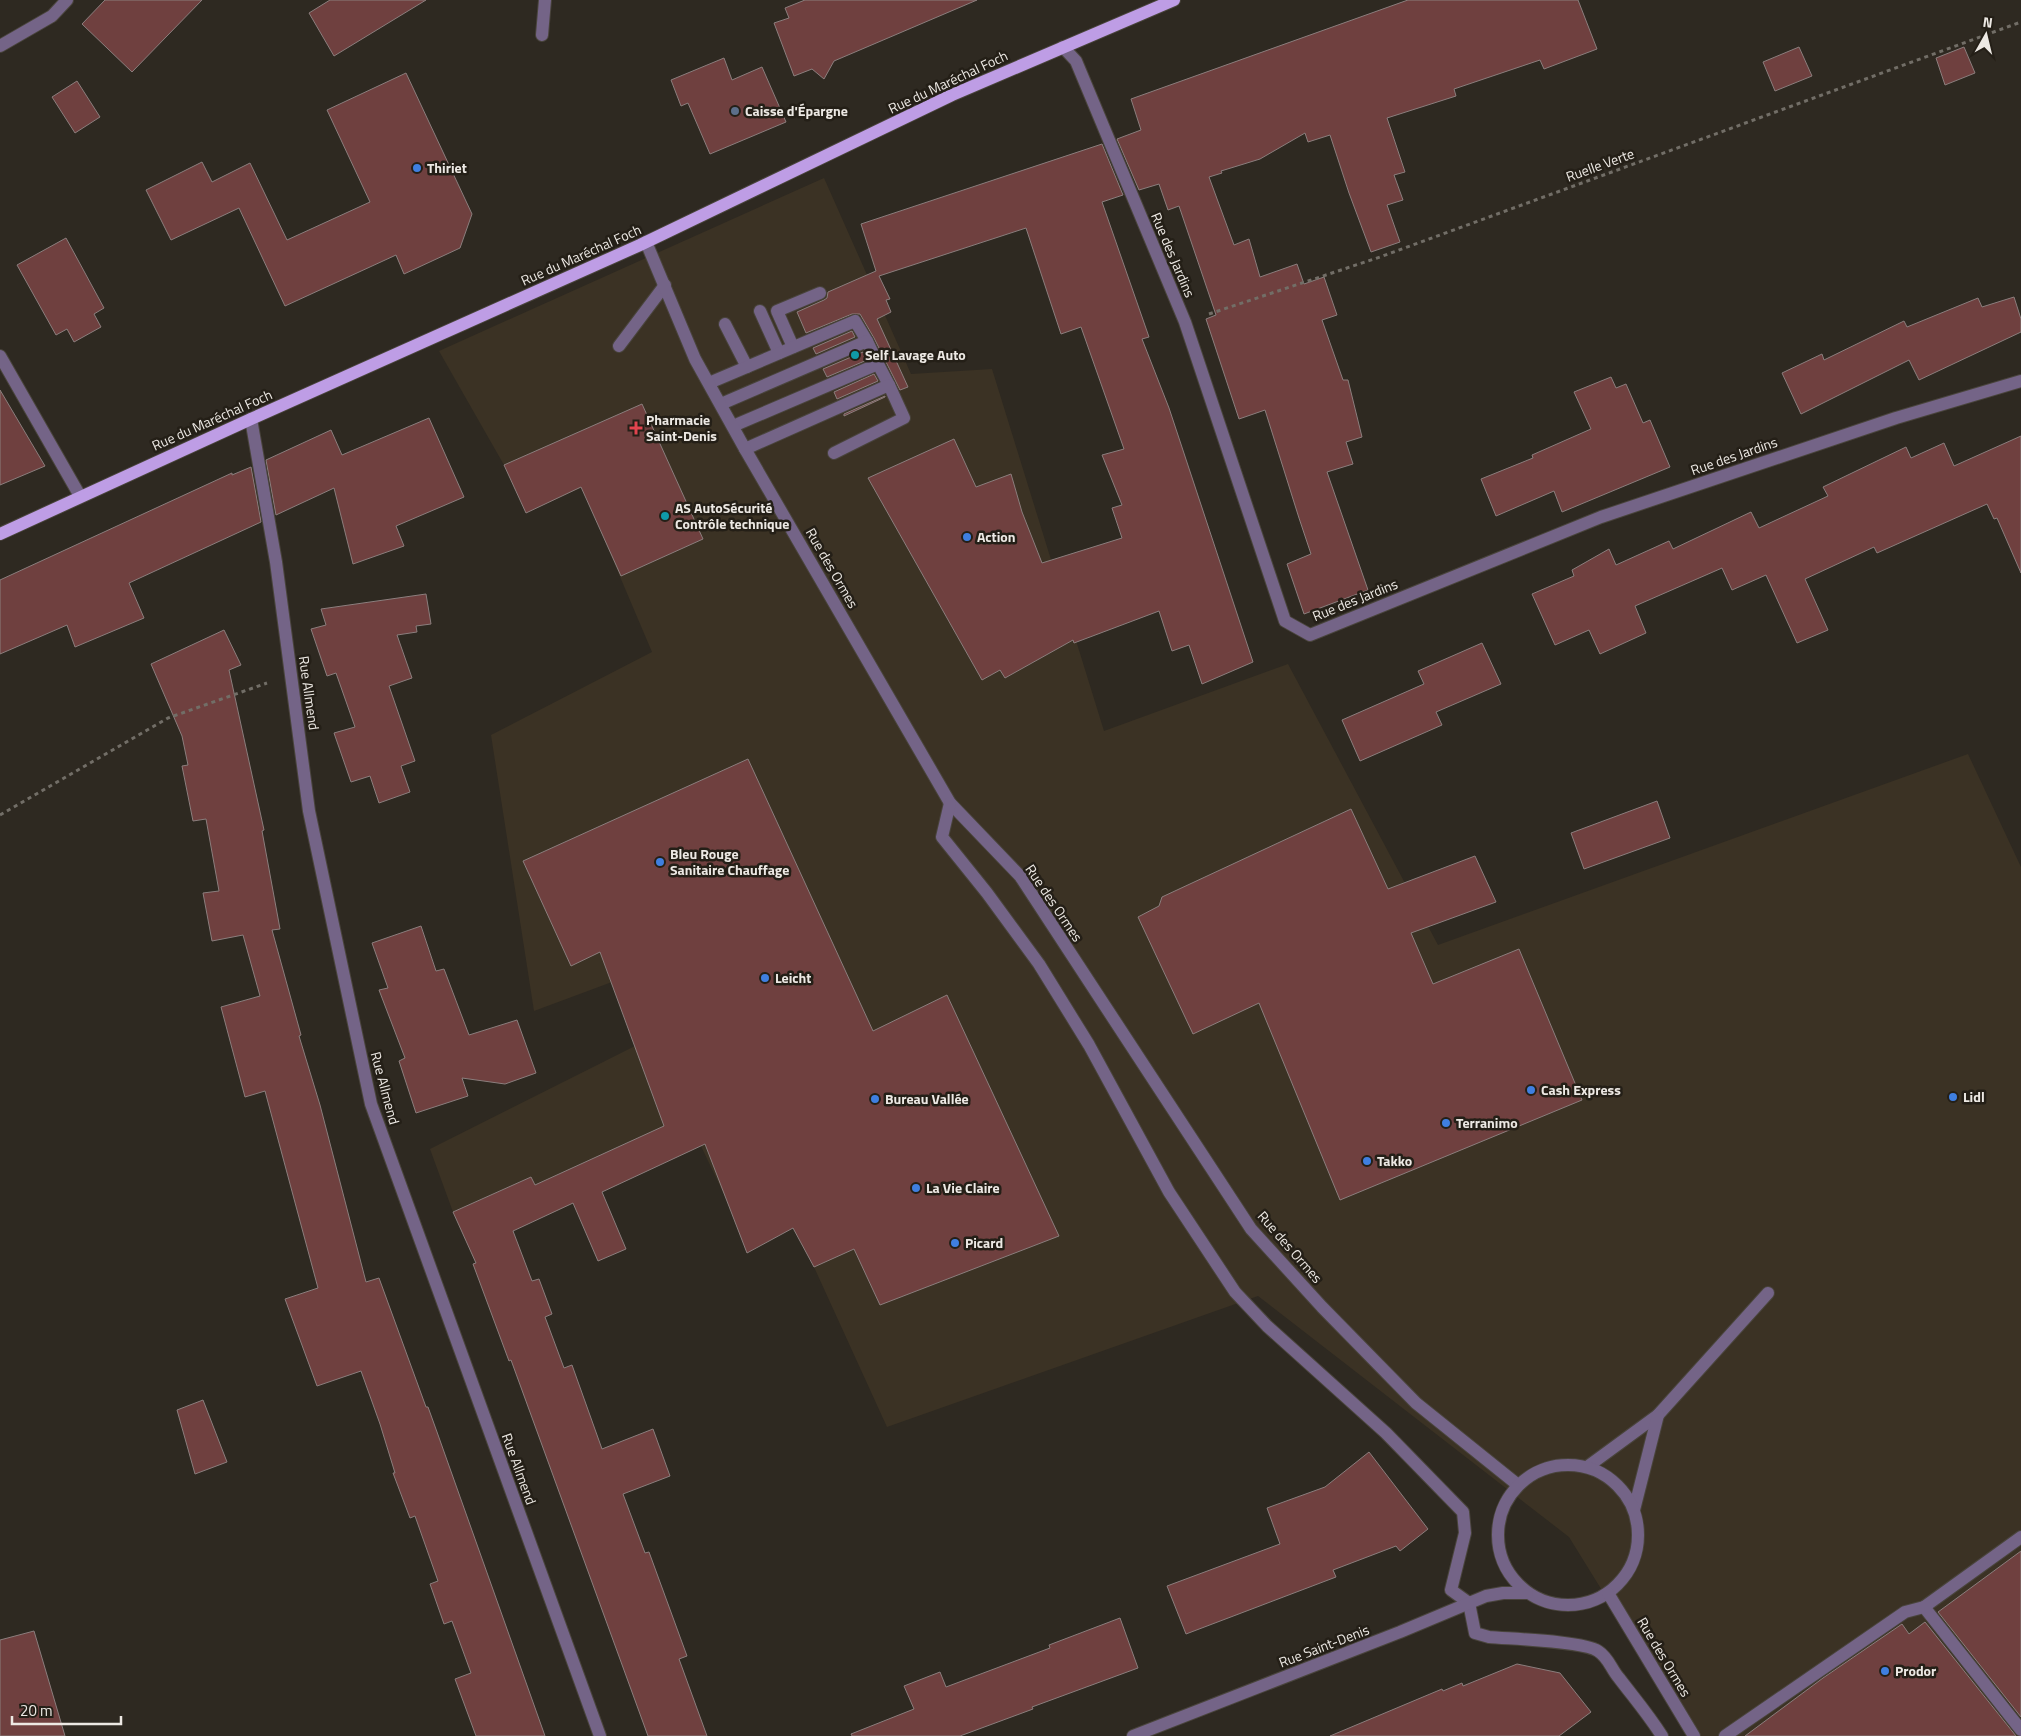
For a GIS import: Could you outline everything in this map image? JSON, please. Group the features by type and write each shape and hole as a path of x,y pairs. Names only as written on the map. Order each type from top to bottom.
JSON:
{"main road":[{"name":"Rue du Maréchal Foch","path":"0,534 80,496 646,242 952,95 1174,0"}],"street":[{"path":"0,46 52,16 67,0"},
{"path":"542,35 546,0"},
{"name":"Rue des Jardins","path":"1063,47 1076,61 1185,322 1284,621 1310,635 1601,517 1896,418 2021,380"},
{"name":"Rue des Ormes","path":"646,242 695,359 950,804 1020,876 1251,1229 1322,1307 1416,1403 1518,1485"},
{"path":"618,346 665,285"},
{"path":"793,347 777,311 820,293"},
{"path":"760,311 779,353"},
{"path":"709,382 855,321 904,418 834,452"},
{"path":"725,324 747,367"},
{"path":"721,404 866,341"},
{"path":"0,356 80,496"},
{"path":"733,426 878,364"},
{"path":"745,449 889,385"},
{"name":"Rue Allmend","path":"251,419 276,562 309,810 370,1104 600,1736"},
{"path":"950,804 942,837 1039,964 1089,1045 1169,1192 1235,1292 1267,1326 1386,1433 1463,1512 1465,1533 1451,1590 1469,1603 1475,1633 1489,1637 1578,1645 1597,1650 1608,1660 1617,1676 1645,1709 1662,1736"},
{"path":"1587,1467 1658,1415 1768,1293"},
{"path":"1634,1510 1658,1415"},
{"path":"1568,1464 1587,1467 1607,1476 1623,1491 1634,1510 1639,1532 1636,1556 1625,1577 1608,1593 1589,1603 1568,1606 1547,1602 1528,1593 1510,1576 1500,1554 1498,1530 1504,1505 1518,1485 1533,1474 1550,1467 1568,1464"},
{"path":"1725,1736 1905,1612 1924,1607 2021,1537"},
{"name":"Rue Saint-Denis","path":"1133,1736 1400,1632 1486,1596 1503,1593 1528,1593"},
{"name":"Rue des Ormes","path":"1608,1593 1694,1736"},
{"path":"1924,1607 2021,1730"}],"path":[{"name":"Ruelle Verte","path":"1185,322 1380,257 2021,22"},
{"path":"0,815 168,718 291,674"}],"shaded area":[{"path":"824,178 911,374 992,369 1104,731 1288,664 1438,945 1968,754 2021,867 2021,1736 1692,1736 1569,1537 1258,1296 887,1427 814,1267 773,1190 730,1207 701,1146 548,1215 531,1177 453,1212 430,1149 635,1046 612,982 534,1011 491,735 652,652 601,532 606,530 585,486 526,513 504,465 439,351"}],"building":[{"path":"105,0 202,0 132,72 82,24"},
{"path":"330,0 426,0 334,56 309,13"},
{"path":"805,0 977,0 834,61 824,79 812,69 794,76 774,23 789,18 785,8"},
{"path":"1408,0 1578,0 1597,49 1544,69 1540,60 1454,89 1456,96 1387,118 1405,172 1394,175 1403,200 1387,205 1400,242 1371,252 1330,135 1308,142 1305,133 1260,159 1221,171 1222,173 1209,177 1234,245 1249,239 1260,277 1297,264 1304,284 1324,277 1337,315 1322,320 1343,380 1348,380 1362,437 1346,442 1353,464 1327,472 1368,590 1304,614 1287,564 1311,554 1265,410 1239,419 1206,319 1216,315 1179,206 1168,210 1159,184 1139,190 1117,139 1141,130 1131,99"},
{"path":"1799,47 1812,76 1775,91 1763,62"},
{"path":"1964,47 1975,73 1945,85 1936,58"},
{"path":"724,58 732,80 762,67 786,122 710,154 688,103 681,106 671,80"},
{"path":"406,73 472,214 460,248 404,274 396,255 285,306 239,208 171,240 146,190 202,162 212,182 250,163 287,240 370,202 327,110"},
{"path":"77,81 100,117 75,133 52,97"},
{"path":"1102,144 1123,195 1102,202 1149,337 1142,339 1169,408 1253,662 1202,684 1189,645 1172,651 1159,611 1074,643 1073,640 1005,678 1000,670 982,680 868,478 954,439 976,487 1011,474 1022,512 1042,563 1122,538 1112,508 1122,505 1102,455 1124,449 1081,327 1061,334 1026,228 879,276 890,299 886,300 891,312 877,319 908,387 900,390 860,314 852,314 806,333 797,312 824,300 827,298 828,292 876,271 861,224"},
{"path":"66,238 104,308 94,314 101,327 74,342 67,329 56,335 17,265"},
{"path":"2014,297 2021,319 2021,332 1919,380 1909,360 1801,414 1782,373 1822,354 1824,360 1904,321 1907,327 1978,298 1982,307"},
{"path":"852,331 855,337 816,354 813,348"},
{"path":"863,352 867,360 827,377 823,369"},
{"path":"874,374 878,381 837,399 834,392"},
{"path":"1611,377 1616,388 1626,384 1643,423 1650,420 1670,467 1562,512 1554,491 1496,516 1481,479 1533,458 1532,455 1591,429 1574,392"},
{"path":"0,390 45,466 0,485"},
{"path":"885,397 844,416 844,414"},
{"path":"642,404 703,539 621,576 581,487 526,513 504,465"},
{"path":"429,418 464,497 396,526 404,546 353,564 334,488 276,515 266,460 331,430 342,455"},
{"path":"2021,436 2021,573 1997,518 1994,519 1987,504 1877,553 1874,547 1805,579 1828,630 1797,643 1766,575 1732,590 1722,568 1635,606 1646,633 1600,654 1589,630 1555,645 1532,594 1574,576 1572,570 1609,549 1616,565 1669,541 1673,549 1751,512 1759,528 1828,496 1823,487 1906,447 1911,458 1944,443 1954,466"},
{"path":"251,467 261,522 129,583 144,618 75,647 67,625 0,654 0,580 232,473 232,475"},
{"path":"426,594 431,624 416,626 417,632 397,635 412,678 389,686 415,761 401,766 410,792 379,803 370,776 351,782 334,733 355,727 336,673 327,676 311,629 326,625 321,609"},
{"path":"224,630 241,665 229,670 264,830 262,831 280,929 272,930 366,1282 379,1278 426,1407 428,1407 545,1736 476,1736 455,1679 471,1673 452,1621 444,1624 430,1584 438,1581 415,1516 410,1518 393,1473 395,1473 380,1424 361,1371 317,1386 285,1299 318,1288 265,1091 245,1097 221,1007 260,996 243,935 212,941 203,893 219,891 206,819 193,821 182,766 188,765 182,736 151,664"},
{"path":"1482,643 1501,684 1436,712 1442,725 1360,761 1342,720 1424,684 1418,671"},
{"path":"748,759 873,1031 947,995 1059,1236 880,1305 854,1249 814,1267 793,1228 747,1253 705,1144 602,1192 626,1249 598,1261 573,1203 513,1231 532,1281 539,1279 552,1314 545,1317 564,1368 572,1365 602,1449 653,1429 670,1476 623,1494 645,1553 649,1552 687,1656 679,1659 707,1736 648,1736 511,1360 509,1361 473,1264 476,1263 453,1212 531,1177 535,1185 664,1126 600,952 571,966 523,861"},
{"path":"1657,801 1670,838 1584,869 1571,833"},
{"path":"1351,809 1388,889 1475,856 1496,902 1411,933 1433,984 1519,949 1582,1100 1340,1200 1259,1003 1193,1034 1138,917 1159,906 1162,897"},
{"path":"421,926 436,971 444,969 469,1035 517,1020 536,1073 505,1084 462,1078 468,1096 416,1113 399,1061 405,1058 379,990 388,988 372,943"},
{"path":"203,1400 227,1462 195,1474 177,1410"},
{"path":"1369,1452 1428,1529 1400,1551 1396,1546 1333,1570 1336,1577 1186,1634 1167,1586 1280,1544 1267,1508 1325,1487"},
{"path":"2021,1551 2021,1717 1938,1612"},
{"path":"1120,1618 1138,1668 960,1736 852,1736 851,1734 914,1709 904,1686 940,1672 946,1687 1050,1648 1049,1645"},
{"name":"Prodor","path":"1925,1622 2016,1736 1745,1736 1823,1678 1902,1624 1909,1634"},
{"path":"34,1631 65,1736 0,1736 0,1640"},
{"path":"1517,1664 1560,1673 1591,1712 1559,1736 1330,1736 1442,1689 1443,1691 1462,1683 1463,1686"}],"place":[{"name":"Caisse d'Épargne","path":"735,111"},
{"name":"Thiriet","path":"417,168"},
{"name":"Self Lavage Auto","path":"855,355"},
{"name":"Pharmacie Saint-Denis","path":"636,428"},
{"name":"AS AutoSécurité Contrôle technique","path":"665,516"},
{"name":"Action","path":"967,537"},
{"name":"Bleu Rouge Sanitaire Chauffage","path":"660,862"},
{"name":"Leicht","path":"765,978"},
{"name":"Cash Express","path":"1531,1090"},
{"name":"Lidl","path":"1953,1097"},
{"name":"Bureau Vallée","path":"875,1099"},
{"name":"Terranimo","path":"1446,1123"},
{"name":"Takko","path":"1367,1161"},
{"name":"La Vie Claire","path":"916,1188"},
{"name":"Picard","path":"955,1243"},
{"name":"Prodor","path":"1885,1671"}]}
